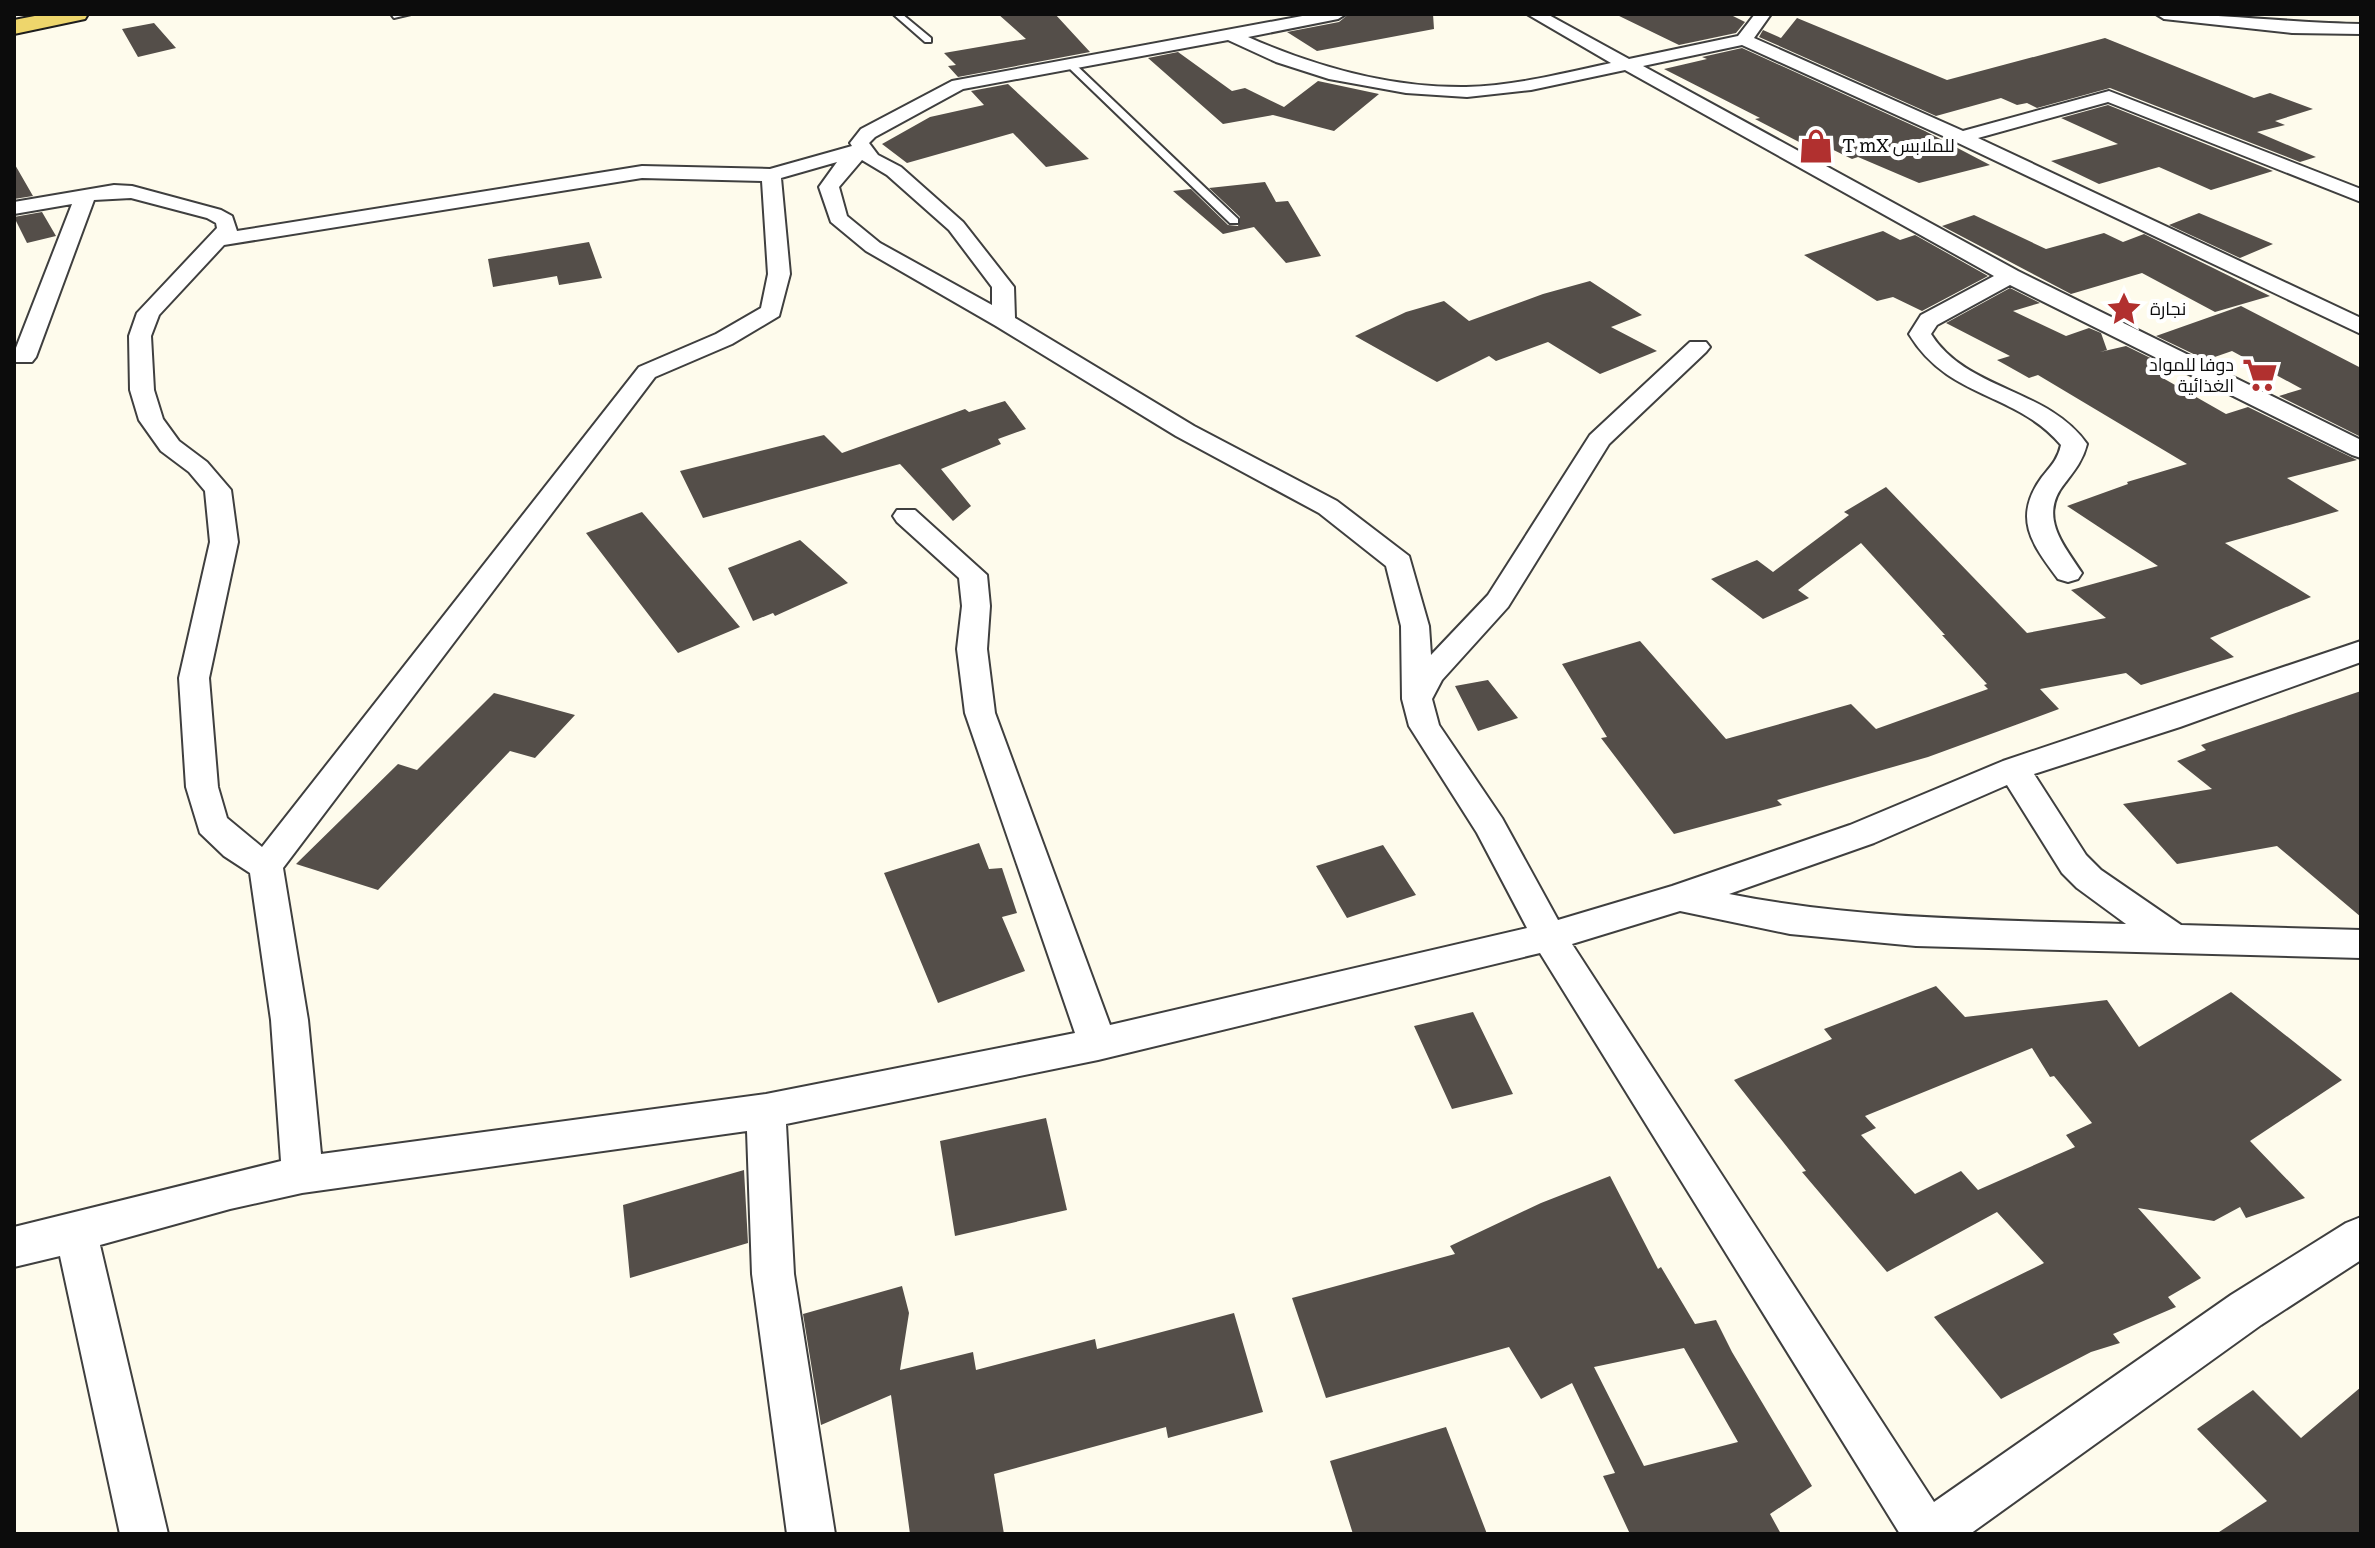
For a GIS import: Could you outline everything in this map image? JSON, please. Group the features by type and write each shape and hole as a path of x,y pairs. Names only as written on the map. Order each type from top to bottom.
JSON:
{"main road":[{"path":"14,27 77,14"}],"street":[{"path":"1004,321 1003,287 956,226 894,171 871,159 862,149 859,143 868,133 948,89 1338,14"},
{"path":"1535,14 2010,276 2361,450"},
{"path":"1744,40 1763,14"},
{"path":"2164,14 2292,28 2361,27"},
{"path":"2329,14 2361,27"},
{"path":"1230,35 1282,58 1335,75 1432,90 1495,91 1744,40 1961,137 2361,327"},
{"path":"1961,137 2109,96 2361,196"},
{"path":"218,240 642,172 771,175 862,149"},
{"path":"862,149 844,166 829,187 838,218 873,247 1004,321 1185,431 1328,507 1399,562 1415,626 1417,699 1424,726 1490,827 1549,937 1928,1534 2246,1310 2361,1237"},
{"path":"266,866 647,372 724,339 771,311 779,274 771,175"},
{"path":"14,208 86,194 132,192 214,214 225,220 228,229 148,313 140,336 142,390 151,420 170,446 198,467 218,490 224,542 194,678 202,787 212,824 236,847 266,866 286,975 299,1090 302,1175"},
{"path":"24,357 86,194"},
{"path":"2010,276 1929,320 1920,334 1926,348 1951,368 2037,410 2064,430 2074,444 2071,459 2039,503 2039,527 2068,573"},
{"path":"1417,699 1429,675 1498,601 1599,440 1698,347"},
{"path":"906,516 973,575 976,606 972,649 980,713 1098,1044"},
{"path":"14,1247 76,1234 251,1184 766,1111 1098,1044 1549,937 1678,898 1862,834 2014,769 2169,719 2361,651"},
{"path":"2014,769 2074,864 2089,879 2176,940"},
{"path":"1678,898 1790,920 1916,932 2361,944"},
{"path":"766,1111 773,1274 811,1534"},
{"path":"76,1234 144,1534"}],"lane":[{"path":"394,16 407,14"},
{"path":"897,14 928,40"},
{"path":"1072,66 1234,221"}],"building":[{"path":"998,14 1055,14 1090,52 958,77 948,66 956,65 944,53 1026,39"},
{"path":"1349,14 1433,14 1434,29 1317,51 1287,32 1339,22"},
{"path":"1615,14 1729,14 1745,22 1736,33 1679,45"},
{"path":"1797,18 1947,80 2105,38 2254,98 2270,93 2313,109 2275,121 2285,125 2257,132 2316,157 2300,162 2110,88 2037,108 2027,103 2017,105 2001,98 1936,116 1759,37 1763,30 1781,38"},
{"path":"154,23 176,48 138,57 122,29"},
{"path":"1742,48 1925,131 1990,165 1919,183 1858,157 1852,159 1811,139 1799,142 1755,119 1760,118 1664,69"},
{"path":"1178,52 1232,91 1245,88 1284,107 1318,81 1379,94 1334,131 1273,115 1223,124 1148,58"},
{"path":"1008,84 1089,159 1046,167 1013,133 907,163 882,144 930,117 984,105 971,91"},
{"path":"2108,105 2273,171 2211,190 2159,167 2099,184 2051,161 2118,144 2061,118"},
{"path":"14,163 33,196 14,199"},
{"path":"1265,182 1276,202 1288,201 1321,256 1286,263 1254,227 1223,234 1173,191 1191,189 1228,225 1238,226 1240,217 1209,188"},
{"path":"42,212 56,236 27,243 14,217"},
{"path":"2199,213 2273,244 2240,258 2169,225"},
{"path":"1974,215 2046,249 2104,233 2123,242 2144,234 2270,296 2215,312 2142,273 2071,294 1942,226"},
{"path":"1883,231 1900,240 1915,235 1988,276 1922,311 1893,297 1877,301 1804,255"},
{"path":"589,242 602,278 559,285 557,276 493,287 488,259"},
{"path":"1590,281 1642,315 1611,327 1657,351 1600,374 1548,342 1496,361 1489,356 1437,382 1355,336 1406,312 1444,301 1469,321 1543,294"},
{"path":"2010,288 2040,303 2013,311 2066,336 2089,328 2101,333 2107,350 2100,352 2126,346 2177,371 2161,377 2226,414 2248,407 2357,460 2287,478 2339,511 2225,543 2311,597 2210,638 2234,657 2141,685 2126,673 2040,689 2059,709 1928,757 1777,800 1782,805 1674,834 1601,738 1607,737 1562,664 1640,641 1726,739 1851,704 1876,729 1988,689 1984,685 1987,684 1942,635 1945,635 1861,543 1798,590 1809,598 1763,619 1711,579 1757,560 1773,572 1849,515 1844,512 1886,487 2027,633 2106,618 2071,590 2158,566 2067,506 2127,482 2187,464 2038,375 2029,378 1997,360 2010,356 1946,323"},
{"path":"2241,306 2361,368 2361,437 2279,396 2302,389 2232,351 2206,360 2156,336"},
{"path":"1005,401 1026,429 998,439 1001,444 941,469 971,506 953,521 900,464 703,518 680,471 824,435 842,453 965,409 969,412"},
{"path":"642,512 740,627 678,653 586,533"},
{"path":"800,540 848,583 775,616 773,613 753,621 728,568"},
{"path":"1488,680 1518,718 1478,731 1455,686"},
{"path":"2361,691 2361,917 2277,846 2177,864 2123,804 2212,789 2177,761 2206,750 2201,745"},
{"path":"494,693 575,715 535,758 510,751 378,890 296,864 398,764 417,770"},
{"path":"979,843 989,869 1002,868 1017,913 1002,917 1025,971 938,1003 884,873"},
{"path":"1383,845 1416,895 1347,918 1316,866"},
{"path":"1936,986 1965,1017 2107,1000 2139,1047 2231,992 2342,1080 2250,1141 2305,1198 2246,1218 2240,1207 2214,1221 2138,1208 2201,1278 2168,1297 2176,1307 2113,1334 2120,1343 2091,1352 2001,1399 1934,1317 2044,1263 1997,1212 1887,1272 1802,1172 1806,1171 1734,1080 1832,1039 1824,1029","holes":["2032,1048 2050,1077 2054,1076 2092,1123 2066,1135 2075,1147 1978,1190 1961,1171 1915,1194 1861,1135 1876,1128 1865,1116"]},
{"path":"1473,1012 1513,1094 1452,1109 1414,1026"},
{"path":"1046,1118 1067,1210 955,1236 940,1141"},
{"path":"744,1170 748,1243 630,1278 623,1205"},
{"path":"1610,1176 1658,1269 1661,1267 1695,1324 1716,1320 1812,1486 1770,1514 1781,1534 1630,1534 1603,1476 1615,1473 1572,1383 1541,1399 1509,1347 1326,1398 1292,1298 1455,1254 1450,1246 1541,1203","holes":["1684,1348 1738,1442 1644,1466 1594,1367"]},
{"path":"902,1286 909,1313 900,1370 973,1352 976,1370 1095,1339 1097,1349 1234,1313 1263,1412 1168,1438 1166,1427 994,1474 1004,1534 910,1534 891,1395 821,1425 803,1314"},
{"path":"2361,1387 2361,1534 2216,1534 2267,1501 2197,1429 2253,1390 2301,1438"},
{"path":"1446,1427 1487,1534 1353,1534 1330,1461"}],"place":[{"name":"T mX للملابس","path":"1816,146"},
{"name":"نجارة","path":"2124,309"},
{"name":"دوفا للمواد الغذائية","path":"2260,375"}]}
